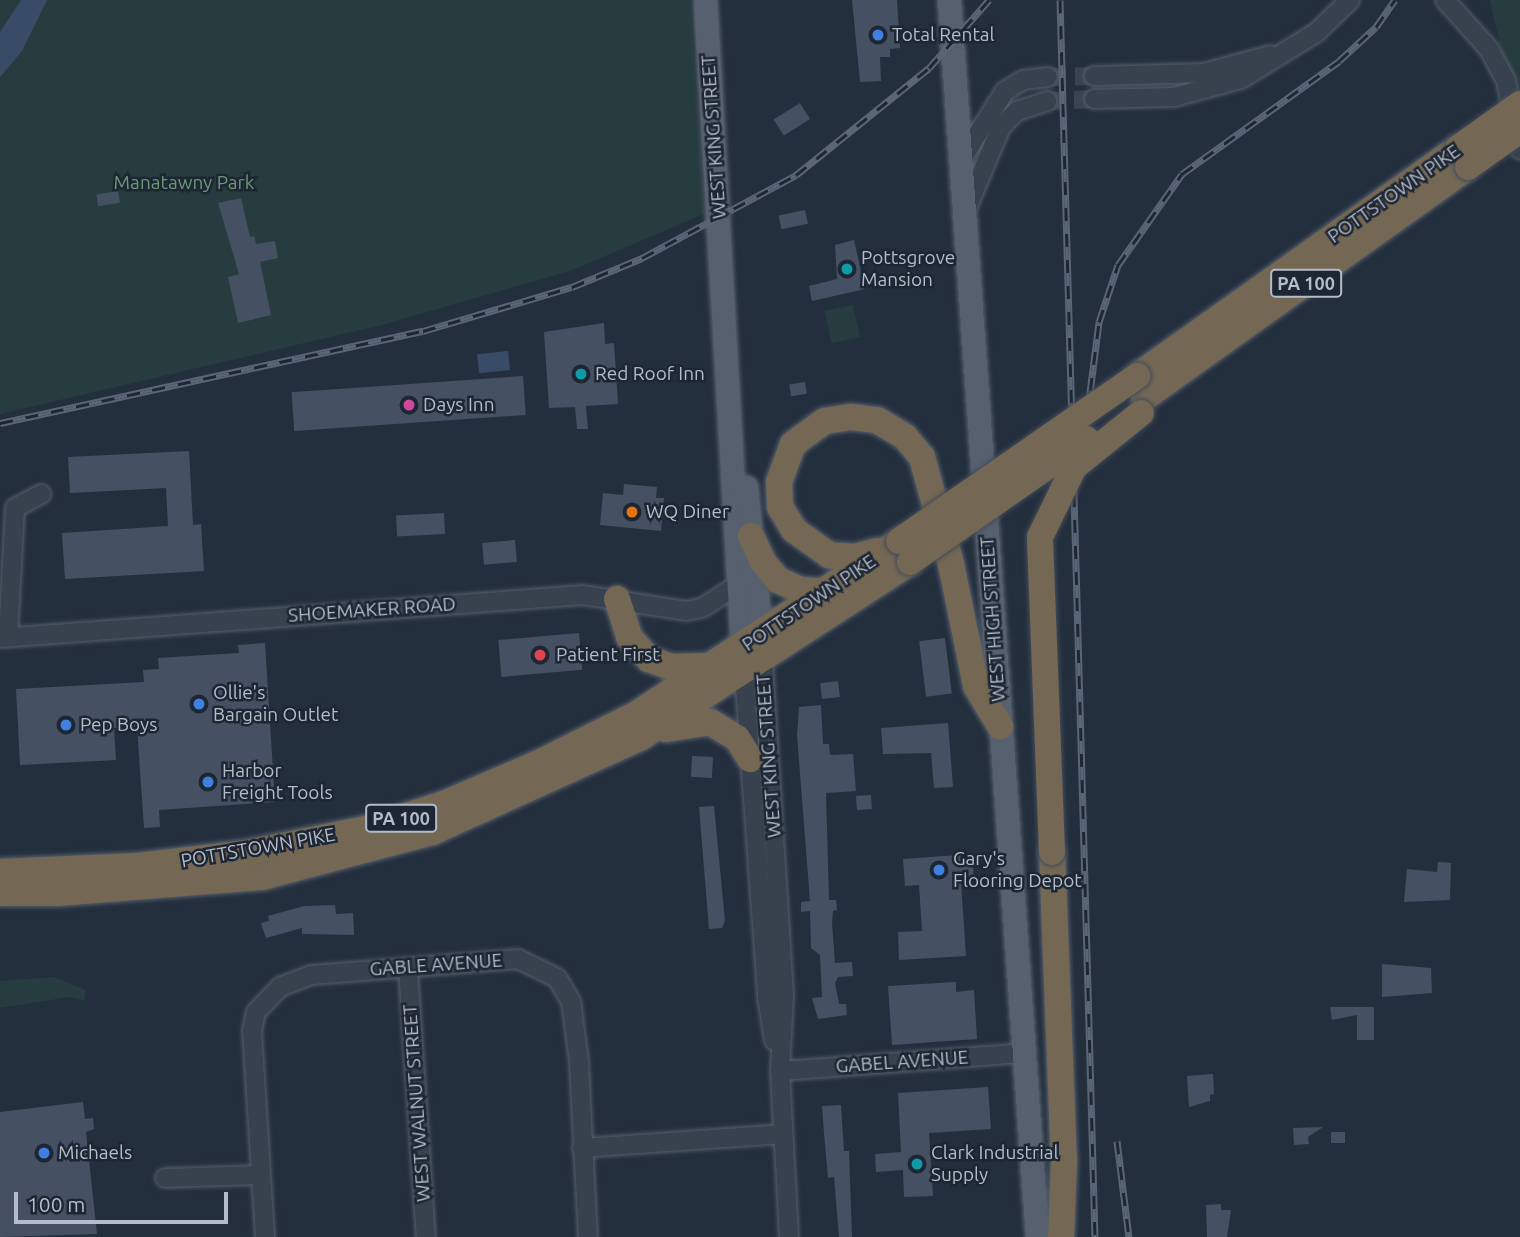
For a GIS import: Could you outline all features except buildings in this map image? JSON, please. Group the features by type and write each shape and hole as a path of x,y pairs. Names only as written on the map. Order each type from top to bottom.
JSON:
{"highway":[{"name":"POTTSTOWN PIKE","path":"0,893 57,893 262,877 432,832 641,737 900,550 1212,349 1463,158 1520,104"},
{"name":"POTTSTOWN PIKE","path":"1141,396 1463,158 1520,131"},
{"path":"1061,1237 1064,1160 1040,537 1074,467 1141,396"},
{"path":"900,550 841,558 816,549 794,530 780,507 779,482 787,456 801,435 825,421 864,417 887,424 915,446 931,477 976,686 1000,726"},
{"path":"751,536 763,562 778,580 800,590 826,592"},
{"name":"POTTSTOWN PIKE","path":"0,872 138,866 247,853 366,829 444,804 537,764 637,714 712,666 753,654 826,592 900,550"},
{"path":"617,599 629,637 649,659 671,667 712,666"},
{"path":"641,737 686,723 710,722 737,738 750,759"}],"main road":[{"name":"WEST KING STREET","path":"705,0 723,275 736,586 753,654"},
{"name":"WEST HIGH STREET","path":"949,0 1037,1237"},
{"name":"WEST KING STREET","path":"723,275 751,536 753,654"}],"street":[{"path":"1094,99 1174,96 1209,90 1254,74 1317,32 1350,0"},
{"path":"1445,0 1489,48 1506,81 1520,150"},
{"path":"1094,76 1222,70 1296,45"},
{"path":"961,160 1005,91 1023,80 1048,77"},
{"path":"965,213 1001,127 1017,111 1047,101"},
{"path":"4,638 16,508 41,495"},
{"name":"SHOEMAKER ROAD","path":"4,638 583,595 686,611 702,608 736,586"},
{"name":"WEST KING STREET","path":"753,654 750,759 767,997 780,1071"},
{"name":"WEST KING STREET","path":"753,654 784,995 780,1071 789,1237"},
{"name":"GABLE AVENUE","path":"265,1237 252,1031 256,1012 280,987 311,975 518,959 557,978 571,1001 579,1062 582,1148"},
{"name":"WEST WALNUT STREET","path":"408,969 426,1237"},
{"name":"GABEL AVENUE","path":"780,1071 1024,1053"},
{"path":"588,1237 582,1148 782,1134"},
{"path":"165,1178 260,1175"}],"green space":[{"name":"Manatawny Park","path":"0,0 690,0 704,214 570,271 382,325 0,414"},
{"path":"1490,0 1520,0 1520,137"},
{"path":"853,305 860,337 831,343 825,311"},
{"path":"54,977 86,990 84,1001 70,997 0,1008 0,981"}],"water":[{"path":"21,0 47,0 22,51 0,77 0,32"},
{"path":"508,351 510,370 479,373 477,354"}],"tunnel":[{"path":"1048,77 1094,76"},
{"path":"1047,101 1094,99"}],"railway":[{"path":"0,423 423,331 572,287 642,258 796,175 929,68 989,0"},
{"path":"1060,0 1095,1237"},
{"path":"1087,416 1099,322 1118,265 1182,174 1339,61 1376,27 1395,0"},
{"path":"1117,1141 1129,1237"}],"place":[{"name":"Total Rental","path":"878,35"},
{"name":"Pottsgrove Mansion","path":"847,269"},
{"name":"Red Roof Inn","path":"581,374"},
{"name":"Days Inn","path":"409,405"},
{"name":"WQ Diner","path":"632,512"},
{"name":"Patient First","path":"540,655"},
{"name":"Ollie's Bargain Outlet","path":"199,704"},
{"name":"Pep Boys","path":"66,725"},
{"name":"Harbor Freight Tools","path":"208,782"},
{"name":"Gary's Flooring Depot","path":"939,870"},
{"name":"Michaels","path":"44,1153"},
{"name":"Clark Industrial Supply","path":"917,1164"}]}
